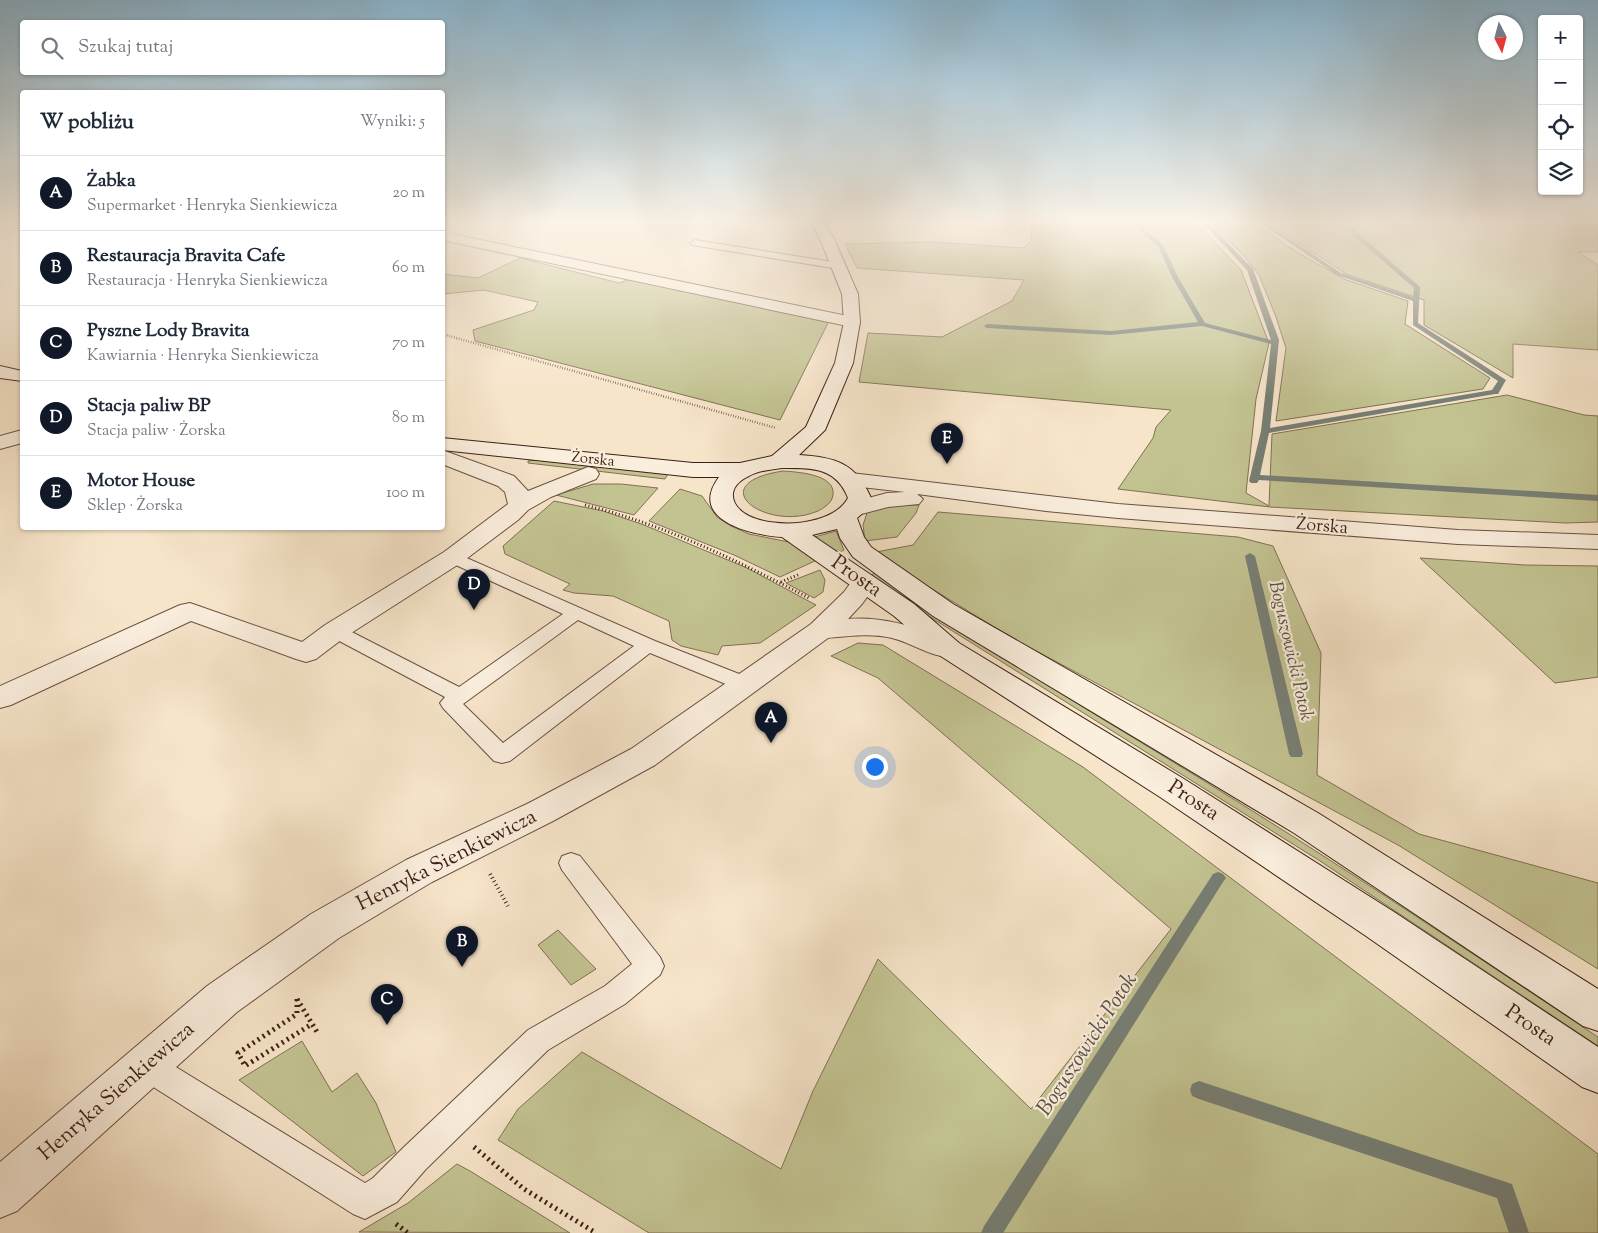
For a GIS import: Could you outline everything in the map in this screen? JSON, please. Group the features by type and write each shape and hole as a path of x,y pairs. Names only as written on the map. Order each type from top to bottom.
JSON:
{"street":[{"path":"659,282 852,322"},
{"path":"778,462 815,430 844,364 852,322 850,294 845,282"},
{"path":"0,372 20,376"},
{"path":"815,430 819,450 827,466"},
{"path":"0,443 20,437"},
{"name":"Żorska","path":"445,444 693,470 744,470"},
{"name":"Żorska","path":"445,456 687,486 705,491 721,500"},
{"name":"Żorska","path":"445,457 506,481 516,490 520,505"},
{"path":"789,531 746,523 727,511 721,500 721,492 724,485 744,470 758,465 778,462 805,462 827,466 851,480 859,493 858,501 850,513"},
{"name":"Żorska","path":"0,698 190,611 306,653 335,631 452,557 510,515 520,505 543,492 588,474"},
{"name":"Żorska","path":"851,480 958,491 1046,504"},
{"name":"Żorska","path":"789,531 813,529 828,525 850,513 895,499 1046,504 1417,534 1493,539 1598,542"},
{"name":"Prosta","path":"850,513 852,538 862,552 934,604 1306,823 1598,1012"},
{"name":"Prosta","path":"789,531 904,610 949,649 1181,793 1380,924 1598,1072"},
{"name":"Henryka Sienkiewicza","path":"0,1194 222,1000 325,926 419,871 541,812 643,756 821,630 864,583"},
{"path":"821,630 882,627 893,629 949,649"}],"lane":[{"path":"452,557 648,645 745,684"},
{"path":"576,612 450,703 502,755 648,645"},
{"path":"335,631 460,696"},
{"path":"147,1066 365,1202 386,1190 538,1040 615,995 650,966 571,863"}],"path":[{"path":"445,335 781,429 815,430"},
{"path":"578,504 623,514 744,564 813,601"},
{"path":"496,885 508,906"},
{"path":"312,1024 245,1066 238,1054 297,1014 299,1001 317,1032"},
{"path":"449,1126 524,1189 596,1233"}],"green space":[{"path":"445,282 643,282 829,321 780,420 475,341 473,330 534,310 538,302 484,290 445,294"},
{"path":"1023,282 1245,282 1269,343 1256,399 1246,493 1269,506 1272,434 1507,395 1584,415 1598,416 1598,522 1565,523 1270,507 1118,489 1153,438 1156,427 1171,410 859,382 868,333 942,337 1012,301"},
{"path":"1262,282 1351,282 1408,301 1405,324 1490,378 1483,389 1276,421 1286,348"},
{"path":"1369,282 1598,282 1598,350 1513,344 1513,378 1424,325 1424,300"},
{"path":"535,460 669,472 665,479 528,463 528,461"},
{"path":"783,471 806,473 822,478 832,488 833,495 831,500 818,511 798,516 779,516 762,511 750,504 744,495 746,486 758,477"},
{"path":"593,484 621,484 658,488 634,515 556,495"},
{"path":"680,489 702,496 717,517 731,526 749,534 789,542 817,560 780,577 734,555 649,521"},
{"path":"554,501 603,511 644,525 747,568 816,605 760,643 722,646 718,655 681,646 672,640 669,621 613,596 574,593 563,590 570,584 505,554 503,546"},
{"path":"919,505 916,513 897,537 865,541 863,525 867,513 881,507"},
{"path":"938,512 1238,537 1273,546 1321,653 1317,775 1419,834 1598,883 1598,969 1398,845 1014,639 901,570 876,552 913,545"},
{"path":"836,531 844,550 836,554 811,538"},
{"path":"1420,558 1525,565 1598,566 1598,677 1555,683"},
{"path":"820,570 825,580 823,592 814,598 786,583"},
{"path":"875,573 1014,665 1251,810 1382,894 1598,1037 1598,1046 1320,861 927,615 869,576"},
{"path":"858,643 883,645 1083,767 1598,1154 1598,1233 649,1233 498,1140 518,1109 582,1052 781,1169 813,1091 878,959 1031,1109 1171,929 878,678 831,656"},
{"path":"558,930 596,969 571,985 538,945"},
{"path":"302,1041 332,1092 357,1073 376,1103 396,1152 363,1176 239,1080"},
{"path":"457,1164 570,1233 359,1232 408,1203"}],"waterway":[{"path":"1178,282 1202,324"},
{"name":"Boguszowicki Potok","path":"1254,282 1275,343"},
{"path":"1361,282 1416,300"},
{"path":"1265,431 1495,392 1502,380 1415,324 1417,287 1411,282"},
{"path":"987,326 1111,333 1202,324"},
{"path":"1202,324 1275,343"},
{"name":"Boguszowicki Potok","path":"1265,431 1275,343"},
{"name":"Boguszowicki Potok","path":"1254,481 1265,431"},
{"path":"1255,477 1598,498"},
{"name":"Boguszowicki Potok","path":"1250,556 1296,754"},
{"name":"Boguszowicki Potok","path":"991,1233 1218,878"},
{"path":"1199,1090 1505,1191 1519,1233"}],"place":[{"name":"Motor House","path":"947,464"},
{"name":"Stacja paliw BP","path":"474,610"},
{"name":"Żabka","path":"771,743"},
{"name":"Restauracja Bravita Cafe","path":"462,967"},
{"name":"Pyszne Lody Bravita","path":"387,1025"}]}
